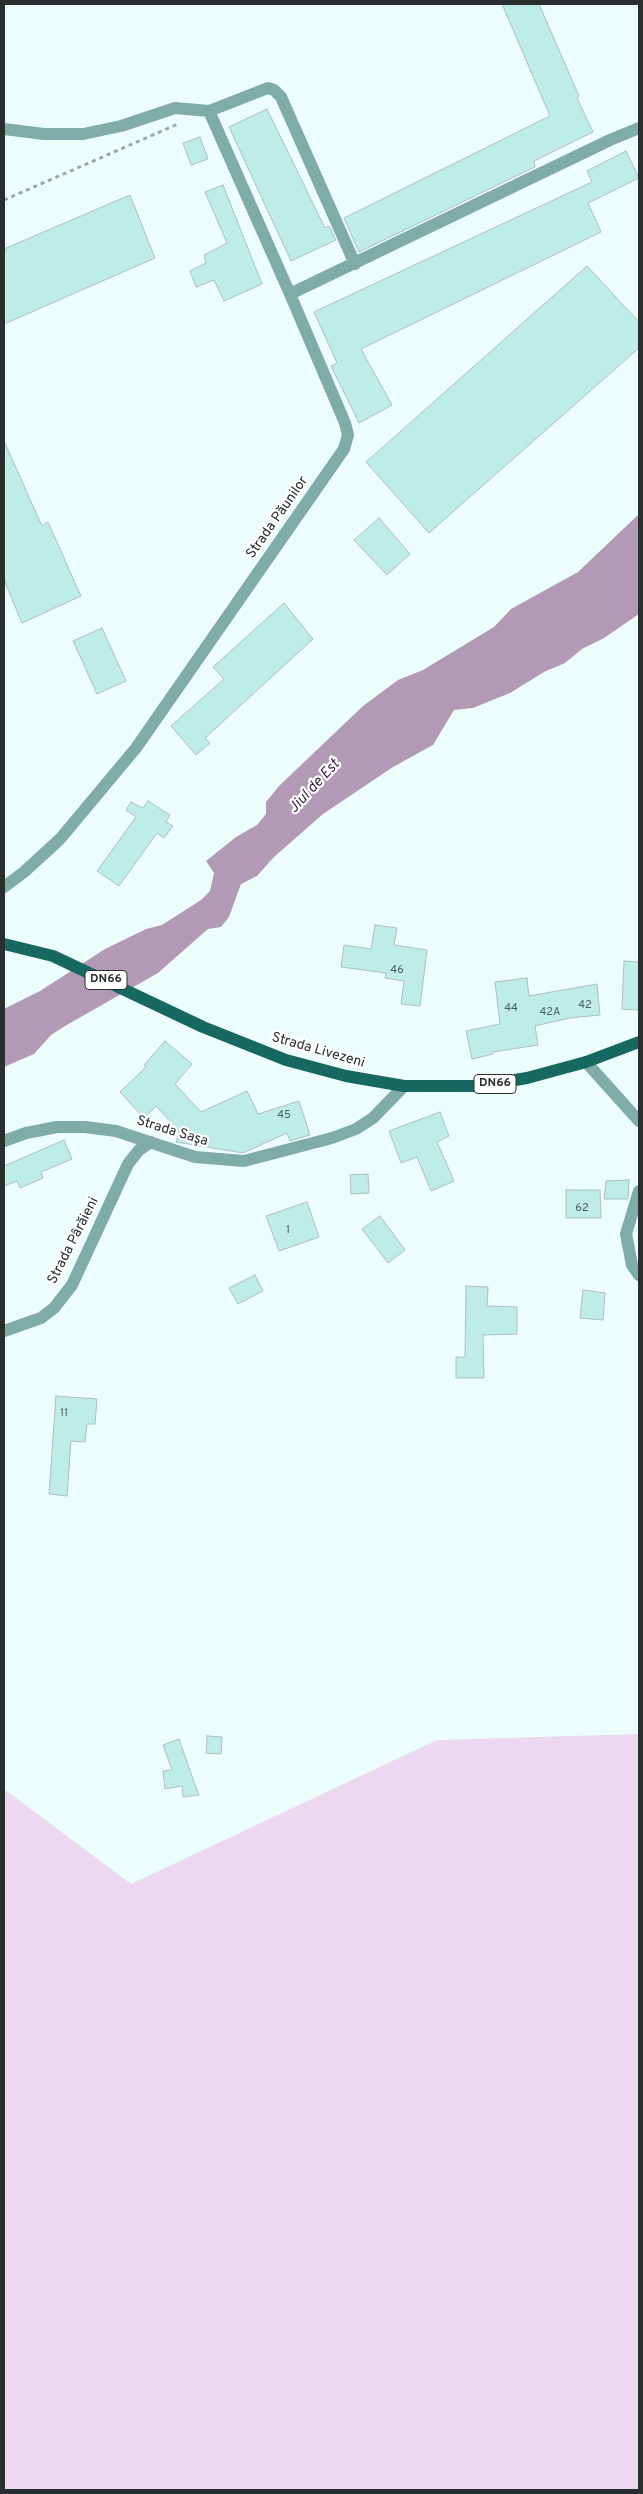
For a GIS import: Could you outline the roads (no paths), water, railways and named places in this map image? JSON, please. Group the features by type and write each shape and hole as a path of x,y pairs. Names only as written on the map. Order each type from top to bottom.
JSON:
{"main road":[{"name":"Strada Livezeni","path":"4,944 53,956 203,1027 320,1070 404,1086 480,1086 527,1078 586,1062 639,1042"}],"street":[{"path":"4,129 44,134 83,134 121,126 175,108 209,111 268,88 274,90 281,97 355,264"},
{"name":"Strada Păunilor","path":"4,886 24,872 60,839 136,748 344,449 348,435 345,423 290,294 209,111"},
{"path":"290,294 610,140 639,128"},
{"path":"586,1062 639,1121"},
{"name":"Strada Saşa","path":"4,1141 26,1133 58,1127 85,1127 116,1131 196,1157 244,1161 262,1158 332,1138 356,1129 373,1118 404,1086"},
{"name":"Strada Pârăieni","path":"4,1331 42,1318 54,1308 72,1285 128,1164 139,1150 151,1142"},
{"path":"639,1191 626,1234 632,1265 639,1275"}],"water":[{"name":"Jiul de Est","path":"639,514 639,614 604,638 582,649 565,663 544,672 510,693 473,708 454,710 433,745 393,767 323,814 274,857 257,876 241,884 229,917 221,927 208,929 158,973 51,1035 34,1054 4,1067 4,1009 40,991 105,949 146,929 162,925 201,900 210,891 214,873 206,861 236,837 257,825 266,814 266,802 279,786 363,706 398,680 423,670 494,627 511,609 578,572"}]}
